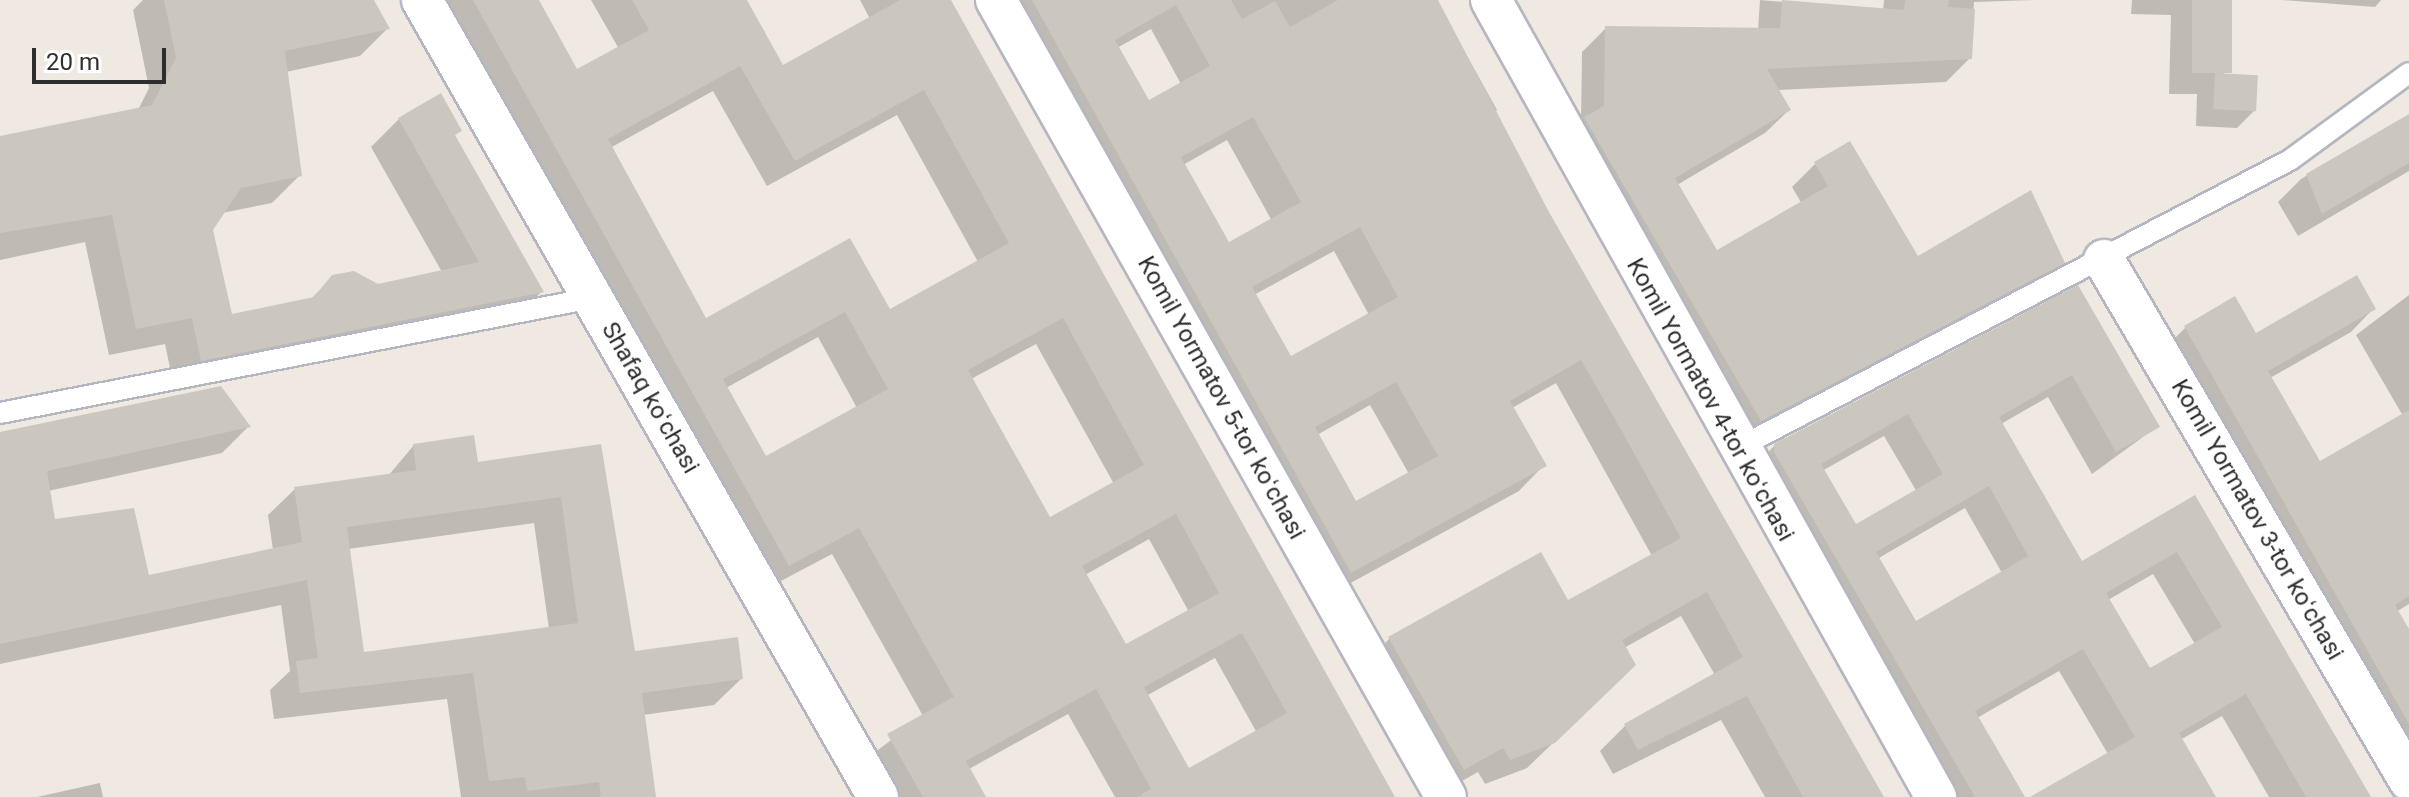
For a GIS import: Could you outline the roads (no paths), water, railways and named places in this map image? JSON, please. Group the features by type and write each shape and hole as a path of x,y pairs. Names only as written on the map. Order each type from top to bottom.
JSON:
{"street":[{"name":"Shafaq koʻchasi","path":"422,0 878,797"},
{"name":"Komil Yormatov 5-tor koʻchasi","path":"996,0 1446,797"},
{"name":"Komil Yormatov 4-tor koʻchasi","path":"1491,0 1736,449 1936,797"},
{"name":"Komil Yormatov 3-tor koʻchasi","path":"2104,260 2409,780"}],"lane":[{"path":"1736,449 2104,260 2290,160 2409,73"},
{"path":"0,413 592,298"}]}
